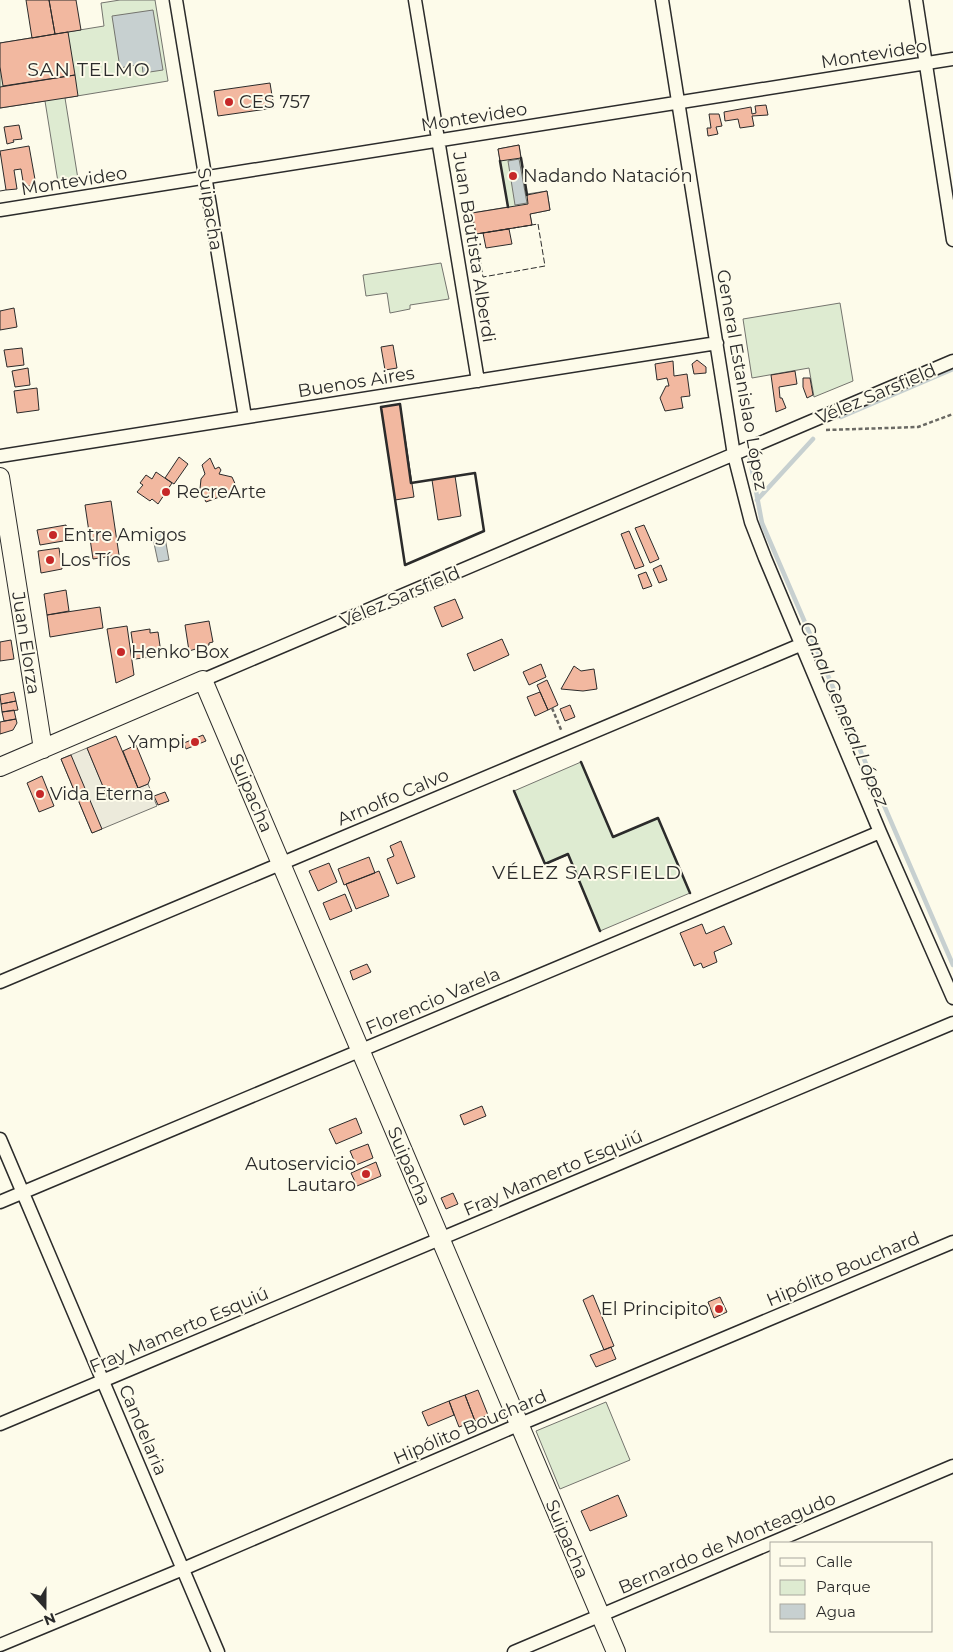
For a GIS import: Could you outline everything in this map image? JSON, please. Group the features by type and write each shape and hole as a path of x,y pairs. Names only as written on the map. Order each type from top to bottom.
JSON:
{"main road":[{"name":"Juan Elorza","path":"0,477 43,750"},
{"name":"Vélez Sarsfield","path":"0,767 203,680"},
{"name":"Suipacha","path":"203,680 616,1652"}],"street":[{"name":"Suipacha","path":"176,0 244,418"},
{"name":"Juan Bautista Alberdi","path":"415,0 478,381"},
{"name":"General Estanislao López","path":"662,0 734,455 751,522 800,645 953,998"},
{"path":"916,0 953,240"},
{"name":"Montevideo","path":"0,210 953,59"},
{"name":"Buenos Aires","path":"0,456 717,343"},
{"name":"Vélez Sarsfield","path":"203,680 953,361"},
{"name":"Arnolfo Calvo","path":"0,982 800,645"},
{"name":"Florencio Varela","path":"0,1202 880,832"},
{"name":"Fray Mamerto Esquiú","path":"0,1424 953,1023"},
{"name":"Candelaria","path":"0,1139 218,1652"},
{"name":"Hipólito Bouchard","path":"0,1645 953,1242"},
{"name":"Bernardo de Monteagudo","path":"773,1542 953,1466"},
{"name":"Bernardo de Monteagudo","path":"514,1652 770,1543"}],"path":[{"name":"Vélez Sarsfield","path":"800,427 820,430 918,427 953,414"},
{"path":"552,708 567,743"}],"green space":[{"path":"120,0 155,0 168,81 65,98 78,179 58,182 45,101 0,108 0,43 104,26 101,3"},
{"name":"Nadando Natación","path":"519,145 527,194 547,191 550,210 530,214 532,225 476,234 472,213 508,207 498,149"},
{"path":"441,263 449,299 410,305 410,309 390,313 387,293 366,296 363,275"},
{"path":"840,303 853,381 814,397 809,368 752,378 743,319"},
{"path":"581,762 613,837 658,818 690,893 600,931 568,855 545,864 514,791"},
{"path":"606,1402 630,1460 560,1489 536,1431"}],"shaded area":[{"path":"87,748 109,800 148,784 157,806 92,833 61,759"}],"water":[{"path":"153,10 163,70 143,73 142,64 120,68 112,16"},
{"path":"519,159 527,203 515,205 508,161"},
{"path":"164,532 169,560 158,562 152,534"}],"building":[{"path":"26,0 49,0 55,34 32,38"},
{"path":"49,0 76,0 81,30 55,34"},
{"path":"68,32 75,75 3,86 0,67 0,43"},
{"path":"75,75 78,96 0,108 0,87"},
{"path":"270,83 274,108 218,116 214,91"},
{"path":"766,105 768,115 752,116 754,126 740,128 738,119 725,121 724,112 751,107 752,114 756,113 755,106"},
{"path":"709,114 719,114 722,126 716,127 718,134 708,136 707,128 711,128"},
{"path":"19,125 22,139 13,140 14,142 7,144 4,127"},
{"path":"519,145 521,158 500,161 498,149"},
{"path":"29,146 36,185 24,187 21,169 14,170 17,189 6,190 0,151"},
{"path":"547,191 550,210 530,214 532,225 476,234 472,213 528,204 527,195"},
{"path":"509,229 512,244 486,248 483,233"},
{"path":"14,308 17,327 0,330 0,311"},
{"path":"393,345 397,368 385,370 381,347"},
{"path":"22,348 24,365 7,367 4,350"},
{"path":"697,360 706,367 706,373 694,374 692,364"},
{"path":"673,361 674,376 687,374 690,396 681,397 683,408 665,411 660,398 666,386 669,386 667,378 657,380 655,364"},
{"path":"28,368 30,385 15,387 12,371"},
{"path":"795,371 797,384 779,387 780,398 782,398 786,408 776,412 771,375"},
{"path":"803,378 810,378 813,395 807,398 803,387"},
{"path":"37,388 39,410 17,413 14,391"},
{"path":"400,404 414,497 395,500 381,407"},
{"path":"179,457 188,464 174,484 165,478"},
{"path":"210,458 215,469 219,467 221,470 219,474 232,477 238,490 206,502 200,489 201,479 205,474 202,465"},
{"path":"156,472 172,483 158,504 137,492 143,485 140,483 146,475 152,479"},
{"path":"455,476 461,516 438,520 432,480"},
{"path":"111,501 119,555 93,559 85,505"},
{"name":"Entre Amigos","path":"66,525 69,540 40,545 37,530"},
{"path":"644,525 659,559 650,563 635,528"},
{"path":"629,531 644,566 635,569 621,534"},
{"name":"Los Tíos","path":"59,548 62,569 41,573 38,551"},
{"path":"661,565 667,580 659,583 653,569"},
{"path":"646,572 652,586 643,589 638,575"},
{"path":"66,590 69,611 47,615 44,594"},
{"path":"455,599 463,618 442,627 434,607"},
{"path":"100,607 103,628 50,637 47,615"},
{"path":"209,621 213,642 189,651 185,625"},
{"name":"Henko Box","path":"127,626 134,675 116,683 107,629"},
{"path":"150,629 150,633 158,632 161,653 151,655 151,657 135,659 131,632"},
{"path":"502,639 509,655 474,671 467,654"},
{"path":"11,640 14,659 0,661 0,642"},
{"path":"541,664 546,677 529,685 523,672"},
{"path":"574,666 581,671 594,669 597,689 583,691 561,689"},
{"path":"547,680 558,705 548,710 537,685"},
{"path":"14,692 16,701 1,704 0,695"},
{"path":"540,692 548,710 535,716 527,697"},
{"path":"16,701 18,710 2,712 1,704"},
{"path":"570,705 575,717 565,721 560,709"},
{"path":"14,710 16,719 4,721 2,712"},
{"path":"16,719 17,723 13,730 0,734 0,722"},
{"path":"203,735 206,741 186,749 184,743"},
{"path":"116,736 138,788 109,801 87,748"},
{"path":"136,745 150,779 148,784 138,788 123,751"},
{"path":"71,755 102,829 92,833 61,759"},
{"name":"Vida Eterna","path":"42,776 54,806 39,812 27,783"},
{"path":"165,792 169,801 158,805 154,796"},
{"path":"401,841 415,877 397,884 387,859 394,856 390,846"},
{"path":"369,857 375,873 344,885 338,869"},
{"path":"329,863 337,882 318,891 309,871"},
{"path":"379,871 389,896 356,909 346,884"},
{"path":"345,894 352,911 330,920 323,903"},
{"path":"702,924 706,934 724,926 732,944 714,952 717,962 703,968 701,963 694,966 680,933"},
{"path":"367,964 371,972 353,980 350,971"},
{"path":"482,1106 486,1116 464,1125 460,1115"},
{"path":"356,1118 362,1133 336,1144 329,1129"},
{"path":"368,1144 373,1158 356,1165 350,1151"},
{"name":"Autoservicio Lautaro","path":"376,1162 381,1176 357,1186 351,1173"},
{"path":"453,1193 458,1204 446,1209 441,1198"},
{"path":"593,1295 614,1346 604,1350 583,1300"},
{"path":"720,1297 727,1312 714,1318 708,1302"},
{"path":"611,1347 616,1359 596,1367 590,1355"},
{"path":"478,1390 488,1415 475,1421 465,1395"},
{"path":"465,1395 475,1421 459,1427 449,1401"},
{"path":"449,1401 454,1415 428,1426 422,1412"},
{"path":"618,1495 627,1516 590,1531 581,1511"}],"waterway":[{"path":"841,417 953,369"},
{"path":"757,500 813,439"},
{"name":"Canal General López","path":"750,459 762,523 953,965"}],"fence":[{"path":"0,191 6,190"},
{"path":"538,224 545,266 483,277 476,234 538,224"}],"wall":[{"path":"521,158 527,195"},
{"path":"500,161 508,207"},
{"path":"400,404 411,483 475,473 484,531 405,565 381,407 400,404"},
{"path":"581,762 613,837 658,818 690,893"},
{"path":"514,791 545,864 568,854 600,931"}],"place":[{"name":"CES 757","path":"229,102"},
{"name":"Nadando Natación","path":"513,176"},
{"name":"RecreArte","path":"166,492"},
{"name":"Entre Amigos","path":"53,535"},
{"name":"Los Tíos","path":"50,560"},
{"name":"Henko Box","path":"121,652"},
{"name":"Yampi","path":"195,742"},
{"name":"Vida Eterna","path":"40,794"},
{"name":"Autoservicio Lautaro","path":"366,1174"},
{"name":"El Principito","path":"719,1309"}],"district":[{"name":"SAN TELMO","path":"89,69"},
{"name":"VÉLEZ SARSFIELD","path":"587,872"}]}
